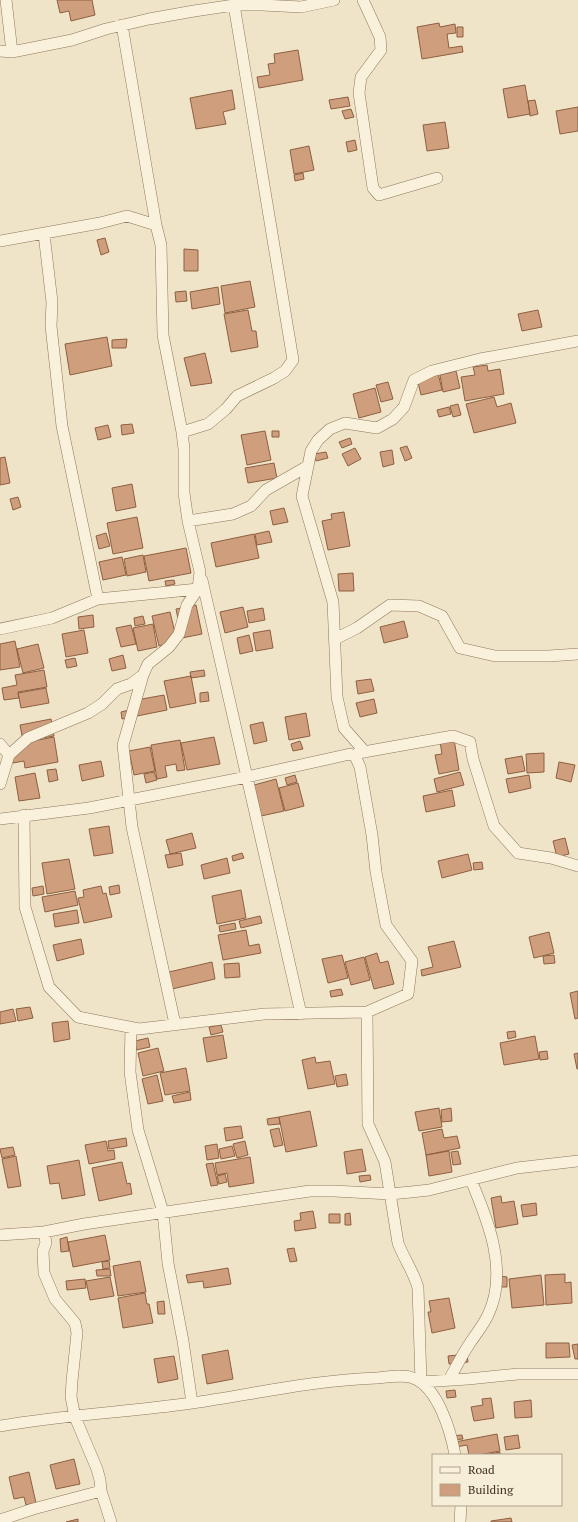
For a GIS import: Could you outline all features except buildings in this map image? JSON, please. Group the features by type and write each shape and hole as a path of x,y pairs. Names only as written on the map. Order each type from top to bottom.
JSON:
{"street":[{"path":"6,0 12,52"},
{"path":"0,51 12,52 72,40 122,25 149,19 234,5 301,7 334,0"},
{"path":"363,0 380,37 380,50 361,77 359,93 373,188 379,195 437,178"},
{"path":"182,432 208,424 226,409 236,396 274,378 285,371 293,360 234,5"},
{"path":"122,25 156,225 161,245 163,335 182,432 184,449 184,493 188,521 301,1014"},
{"path":"0,241 100,224 127,216 156,225"},
{"path":"44,234 52,302 51,326 62,426 98,599"},
{"path":"365,752 344,728 337,697 333,602 302,496 311,452 318,440 330,429 345,423 377,428 393,419 404,407 414,380 432,371 578,341"},
{"path":"188,521 233,514 251,506 266,490 308,466"},
{"path":"175,1024 132,827 123,745 143,675 148,664 169,647 179,634 187,605 198,589 200,572"},
{"path":"0,629 52,618 98,599 198,589"},
{"path":"335,639 357,628 390,605 419,606 442,616 460,648 495,656 549,656 578,654"},
{"path":"0,784 9,755 28,738 88,713 102,704 117,689 131,684 143,675"},
{"path":"0,819 89,808 247,777 350,754 453,736 470,742 473,759 494,826 518,853 551,858 578,866"},
{"path":"0,744 9,755"},
{"path":"24,815 25,907 49,987 78,1017 139,1029 264,1014 367,1012 408,994 412,961 386,925 376,872 372,835 360,767 355,756 350,754"},
{"path":"367,1012 368,1124 385,1162 398,1243 402,1255 415,1277 418,1288 421,1382"},
{"path":"131,1027 130,1072 138,1130 163,1212 168,1263 183,1341 192,1403"},
{"path":"0,1235 44,1232 84,1224 310,1191 390,1194 429,1190 516,1168 578,1161"},
{"path":"449,1380 488,1314 496,1287 496,1258 492,1236 471,1180"},
{"path":"44,1232 46,1243 43,1251 44,1273 55,1299 75,1323 77,1333 72,1381 72,1397 75,1417 92,1453 100,1480 101,1491 111,1522"},
{"path":"421,1382 518,1374 578,1374"},
{"path":"0,1426 192,1403 357,1378 401,1376 412,1378 421,1382 430,1393 445,1417 455,1454"},
{"path":"0,1520 33,1509 101,1491"},
{"path":"460,1522 461,1506"}]}
